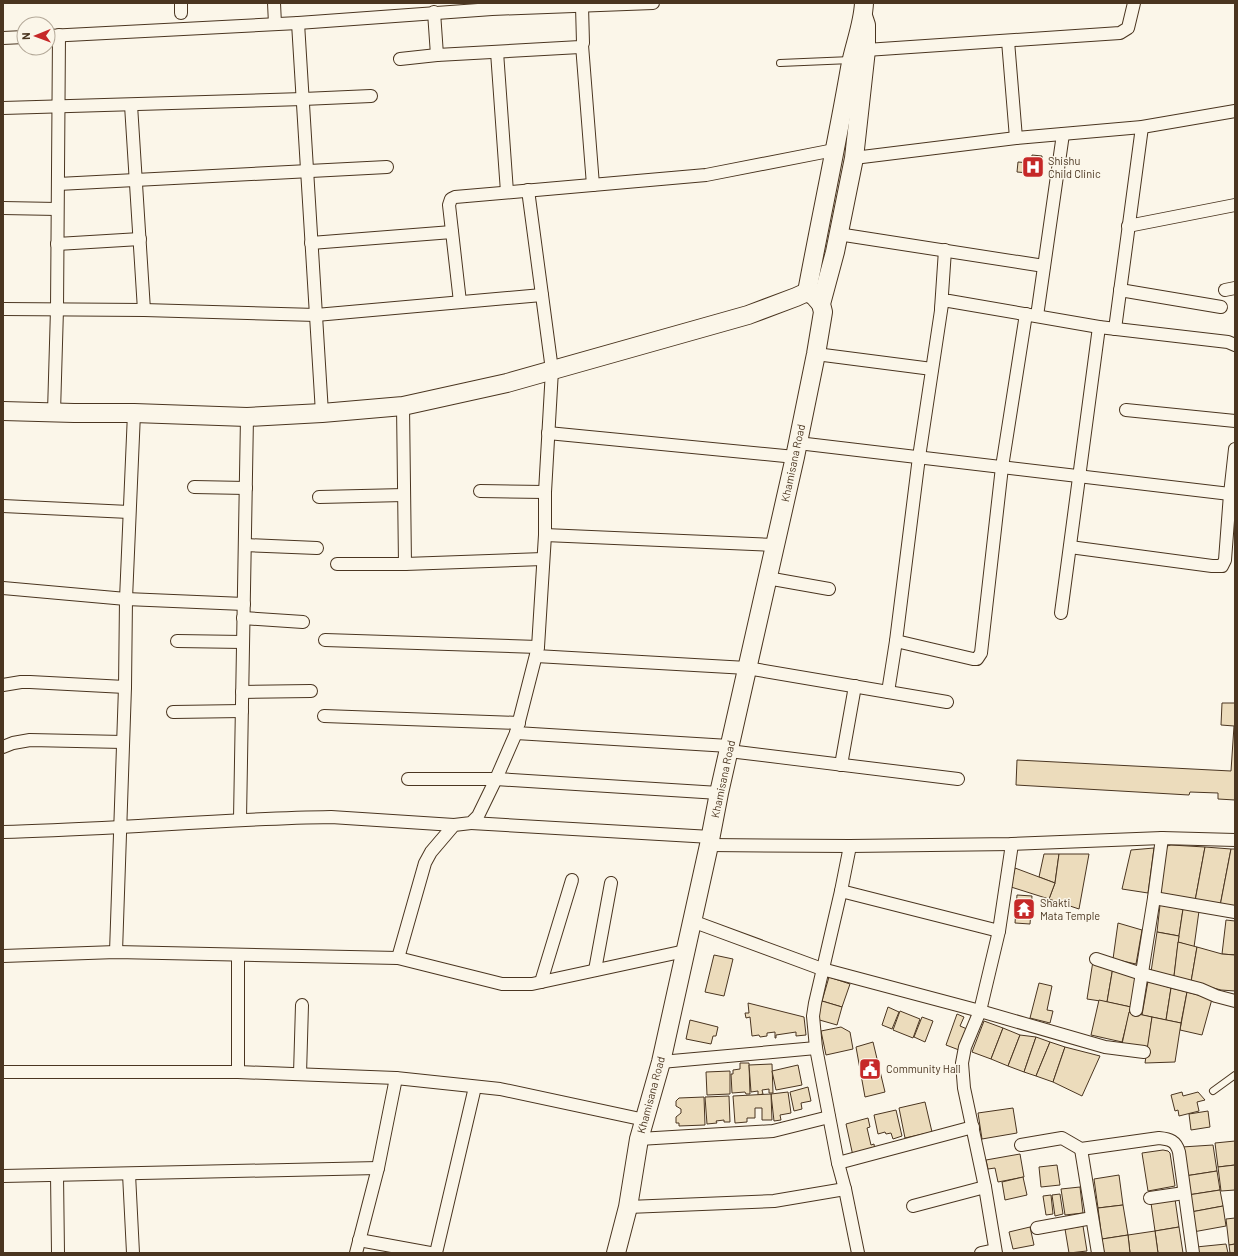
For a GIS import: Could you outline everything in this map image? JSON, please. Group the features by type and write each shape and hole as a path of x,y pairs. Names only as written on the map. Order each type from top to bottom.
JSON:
{"street":[{"path":"274,3 275,24"},
{"path":"56,35 298,23 492,6 582,6 653,3"},
{"path":"866,50 1120,33 1128,28 1134,3"},
{"path":"582,6 582,45 594,185"},
{"path":"807,292 852,60 864,9"},
{"name":"Khamisana Road","path":"616,1253 628,1206 639,1139 661,1062 816,354 823,312 821,304 854,158 866,50 866,24 864,9"},
{"path":"434,12 437,55"},
{"path":"298,23 322,413"},
{"path":"3,38 16,37"},
{"path":"1008,41 1016,138"},
{"path":"400,58 580,47 582,45"},
{"path":"497,52 507,192"},
{"path":"54,412 58,309 57,209 59,107 55,56"},
{"path":"3,108 372,96"},
{"path":"131,104 144,310"},
{"path":"854,158 1016,138 1142,127 1235,111"},
{"path":"1114,329 1142,127"},
{"path":"896,641 973,659 980,657 1002,467 1031,315 1044,266 1063,134"},
{"path":"460,302 449,206 451,199 455,197 706,175 834,150"},
{"path":"58,184 388,167"},
{"path":"471,823 478,816 496,779 517,728 537,652 545,535 545,492 552,370 528,190"},
{"path":"1128,226 1235,205"},
{"path":"3,208 57,209"},
{"path":"311,243 452,232"},
{"path":"838,234 1044,266"},
{"path":"57,244 140,239"},
{"path":"941,310 945,250"},
{"path":"1120,290 1221,307"},
{"path":"807,292 814,296 821,304"},
{"path":"3,411 134,413 247,417 322,413 403,406 506,383 748,315 807,292"},
{"path":"3,309 144,310 316,314 542,295"},
{"path":"888,692 896,641 919,457 942,304 945,301 1114,329 1228,342 1235,345"},
{"path":"1061,612 1099,326"},
{"path":"816,354 932,369"},
{"path":"403,406 405,564"},
{"path":"1126,410 1235,421"},
{"path":"116,952 125,687 126,599 134,413"},
{"path":"240,819 247,417"},
{"path":"548,433 919,457 1230,494"},
{"path":"1070,547 1212,566 1222,566 1225,560 1235,449"},
{"path":"194,487 246,488"},
{"path":"480,491 545,492"},
{"path":"319,497 404,495"},
{"path":"3,506 129,512"},
{"path":"545,535 774,545"},
{"path":"245,545 317,548"},
{"path":"337,564 405,564 543,559"},
{"path":"767,578 829,589"},
{"path":"3,588 126,599 244,604"},
{"path":"243,618 302,622"},
{"path":"325,640 537,652 747,668 947,702"},
{"path":"177,641 243,642"},
{"path":"3,685 30,682 125,687"},
{"path":"841,765 855,686"},
{"path":"242,692 311,692"},
{"path":"173,712 242,711"},
{"path":"324,716 517,728 729,749 841,765 958,779"},
{"path":"3,747 13,743 30,740 123,742"},
{"path":"408,779 496,779 719,793"},
{"path":"3,832 120,827 240,819 331,817 454,825 471,823 710,841 850,846 1012,844 1162,838 1235,840"},
{"path":"398,958 425,863 431,852 454,825"},
{"path":"1136,1010 1162,838"},
{"path":"981,1253 996,1252 985,1187 964,1088 962,1062 964,1047 980,1011 999,931 1012,844"},
{"path":"850,846 841,891 822,969 813,1016 816,1048 829,1117 838,1163 846,1189 858,1253"},
{"path":"541,982 572,880"},
{"path":"595,970 611,883"},
{"path":"841,891 999,931"},
{"path":"1154,898 1235,912"},
{"path":"692,921 822,969 980,1011 1105,1047 1144,1052"},
{"path":"3,956 116,952 398,958 502,984 524,984 541,982 685,951"},
{"path":"238,955 238,1072"},
{"path":"1096,959 1142,974 1200,989 1216,996 1235,1001"},
{"path":"300,1074 302,1005"},
{"path":"661,1062 816,1048"},
{"path":"3,1072 238,1072 396,1078 500,1089 645,1120"},
{"path":"356,1253 378,1168 396,1078"},
{"path":"436,1253 475,1087"},
{"path":"639,1139 773,1131 829,1117"},
{"path":"838,1163 973,1126"},
{"path":"1021,1145 1062,1138 1081,1149 1159,1138 1174,1142 1179,1152 1193,1253"},
{"path":"1081,1149 1098,1253"},
{"path":"3,1176 378,1168"},
{"path":"129,1174 133,1253"},
{"path":"57,1175 58,1253"},
{"path":"913,1206 985,1187"},
{"path":"628,1206 774,1201 846,1189"},
{"path":"1150,1198 1184,1193"},
{"path":"1037,1228 1092,1218"},
{"path":"359,1240 430,1253"}],"lane":[{"path":"780,64 852,60"},
{"path":"1213,1091 1235,1075"}],"building":[{"path":"1032,155 1042,156 1041,174 1017,172 1018,162 1031,163"},
{"path":"1222,703 1235,703 1235,800 1218,799 1218,793 1190,792 1189,795 1016,785 1017,760 1231,771 1234,726 1221,725"},
{"path":"1167,846 1205,847 1195,901 1159,894"},
{"path":"1205,847 1231,849 1220,906 1195,901"},
{"path":"1154,848 1148,893 1122,889 1131,850"},
{"path":"1231,849 1235,849 1235,909 1220,906"},
{"path":"1044,854 1059,854 1055,883 1039,877"},
{"path":"1059,854 1089,854 1079,909 1049,899 1055,883"},
{"path":"1015,868 1055,883 1049,899 1011,887"},
{"name":"Shakti Mata Temple","path":"1017,895 1032,896 1030,924 1015,923"},
{"path":"1160,905 1183,909 1179,936 1157,932"},
{"path":"1183,909 1199,911 1194,947 1178,942"},
{"path":"1226,920 1235,921 1235,955 1222,954"},
{"path":"1118,923 1142,930 1136,964 1113,959"},
{"path":"1157,932 1179,936 1174,976 1151,972"},
{"path":"1178,942 1197,947 1191,982 1174,976"},
{"path":"1197,947 1222,954 1235,955 1235,991 1221,990 1191,982"},
{"path":"714,955 733,959 724,996 705,992"},
{"path":"1093,961 1113,967 1107,1002 1087,999"},
{"path":"1113,967 1137,975 1131,1007 1107,1002"},
{"path":"829,977 850,984 842,1007 822,1001"},
{"path":"1148,981 1171,988 1166,1020 1142,1015"},
{"path":"1039,983 1052,986 1047,1010 1053,1011 1050,1023 1030,1018"},
{"path":"1171,988 1187,992 1181,1023 1166,1020"},
{"path":"1187,992 1212,999 1202,1035 1180,1030"},
{"path":"1099,1000 1131,1007 1122,1042 1091,1035"},
{"path":"822,1001 842,1007 837,1025 816,1019"},
{"path":"748,1003 804,1017 806,1035 796,1036 796,1032 776,1035 775,1038 775,1032 767,1033 767,1036 752,1036 750,1017 746,1018 745,1013 749,1013"},
{"path":"888,1007 899,1012 892,1029 882,1025"},
{"path":"900,1011 920,1019 913,1038 893,1030"},
{"path":"1129,1012 1152,1017 1148,1047 1122,1044"},
{"path":"957,1014 964,1017 960,1026 967,1029 959,1050 946,1045"},
{"path":"922,1017 933,1021 925,1042 914,1037"},
{"path":"1152,1017 1181,1023 1175,1062 1145,1063"},
{"path":"690,1020 718,1027 716,1036 713,1036 711,1044 686,1039"},
{"path":"984,1021 1003,1028 991,1059 972,1052"},
{"path":"841,1027 850,1032 853,1049 826,1055 821,1031"},
{"path":"1003,1028 1020,1035 1008,1066 991,1059"},
{"path":"1020,1035 1036,1037 1024,1072 1008,1066"},
{"path":"1036,1037 1050,1042 1036,1076 1024,1072"},
{"name":"Community Hall","path":"873,1042 885,1092 865,1097 856,1047"},
{"path":"1050,1042 1065,1047 1053,1082 1036,1076"},
{"path":"1065,1047 1100,1056 1082,1096 1053,1082"},
{"path":"740,1063 749,1063 750,1094 746,1094 745,1092 732,1093 731,1074 733,1074 733,1070 740,1069"},
{"path":"772,1064 773,1093 769,1093 769,1089 762,1090 763,1094 758,1095 758,1091 751,1092 749,1065"},
{"path":"798,1065 802,1085 776,1090 772,1071"},
{"path":"730,1071 730,1094 707,1095 706,1072"},
{"path":"808,1087 811,1101 801,1103 802,1109 794,1111 790,1092"},
{"path":"788,1092 791,1113 780,1115 781,1120 774,1121 771,1094"},
{"path":"1182,1092 1183,1096 1198,1092 1205,1100 1197,1102 1199,1111 1179,1116 1178,1110 1175,1111 1171,1095"},
{"path":"771,1094 772,1120 762,1120 762,1108 755,1108 755,1118 747,1118 747,1122 735,1123 733,1096"},
{"path":"729,1096 730,1122 724,1122 724,1120 716,1121 717,1123 707,1124 705,1097"},
{"path":"704,1097 705,1125 679,1126 679,1123 676,1123 676,1117 681,1113 681,1109 676,1106 676,1101 679,1098"},
{"path":"925,1102 932,1132 905,1138 899,1108"},
{"path":"1013,1108 1017,1133 982,1139 978,1113"},
{"path":"896,1110 902,1136 893,1139 891,1133 886,1134 885,1132 878,1134 874,1115"},
{"path":"1208,1111 1210,1127 1191,1130 1189,1114"},
{"path":"868,1118 870,1127 867,1128 871,1145 874,1144 875,1151 853,1156 846,1124"},
{"path":"1235,1141 1235,1165 1218,1167 1215,1143"},
{"path":"1213,1145 1217,1171 1185,1176 1182,1147"},
{"path":"1163,1150 1170,1153 1175,1186 1148,1191 1142,1153"},
{"path":"1020,1154 1024,1177 998,1182 995,1168 988,1169 986,1160"},
{"path":"1057,1165 1060,1185 1041,1187 1039,1167"},
{"path":"1235,1165 1235,1190 1221,1191 1218,1167"},
{"path":"1217,1171 1220,1190 1188,1195 1185,1176"},
{"path":"1119,1175 1123,1205 1098,1208 1094,1179"},
{"path":"1023,1177 1027,1195 1005,1200 1002,1182"},
{"path":"1080,1187 1083,1213 1065,1215 1061,1189"},
{"path":"1220,1190 1223,1206 1191,1212 1188,1195"},
{"path":"1060,1194 1063,1214 1055,1216 1052,1195"},
{"path":"1051,1195 1053,1214 1046,1215 1043,1196"},
{"path":"1175,1199 1179,1227 1155,1231 1151,1203"},
{"path":"1123,1205 1128,1235 1102,1239 1098,1208"},
{"path":"1223,1206 1226,1226 1193,1232 1191,1212"},
{"path":"1235,1218 1235,1244 1229,1245 1226,1219"},
{"path":"1083,1226 1087,1251 1069,1253 1065,1229"},
{"path":"1030,1227 1034,1245 1013,1249 1009,1232"},
{"path":"1179,1227 1183,1253 1158,1253 1155,1231"},
{"path":"1155,1231 1158,1253 1130,1253 1128,1235"},
{"path":"1128,1235 1130,1253 1104,1253 1102,1239"},
{"path":"1226,1244 1228,1253 1197,1253 1196,1247"},
{"path":"1235,1244 1235,1253 1230,1253 1229,1245"}],"place":[{"name":"Shishu Child Clinic","path":"1033,167"},
{"name":"Shakti Mata Temple","path":"1024,909"},
{"name":"Community Hall","path":"870,1069"}]}
